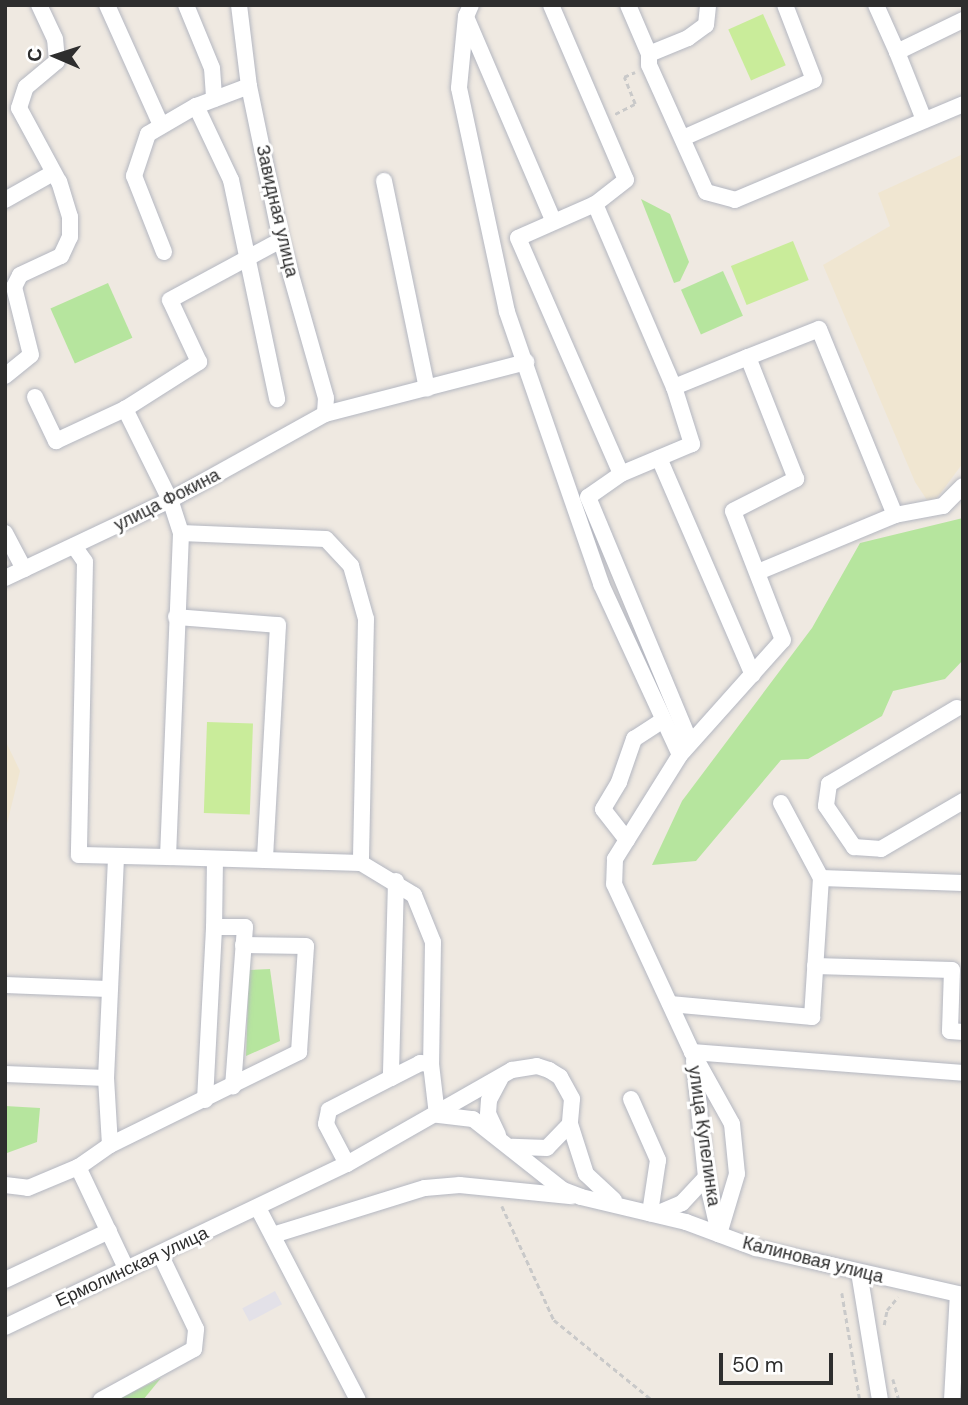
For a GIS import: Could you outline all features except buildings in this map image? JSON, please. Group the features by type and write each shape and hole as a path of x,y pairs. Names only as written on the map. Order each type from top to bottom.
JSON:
{"street":[{"path":"5,376 32,355 14,287 20,275 61,256 71,237 70,217 53,173 19,108 26,87 57,61 55,39 39,5"},
{"path":"107,5 161,125"},
{"path":"186,5 212,68 214,99"},
{"name":"Завидная улица","path":"239,5 249,86 281,240 326,398 325,414"},
{"path":"492,248 594,204 626,180 551,5"},
{"path":"628,5 706,192 735,200 963,104"},
{"path":"649,60 706,25 708,5"},
{"path":"683,138 814,80 785,5"},
{"path":"876,5 924,120"},
{"path":"469,10 553,220"},
{"path":"469,10 459,88 507,312 601,584 662,722 685,748"},
{"path":"897,52 963,20"},
{"path":"164,252 134,176 148,134 196,106 249,86"},
{"path":"196,106 231,180 251,256 277,399"},
{"path":"5,200 53,173"},
{"path":"384,181 427,389"},
{"path":"594,204 674,387 692,444 621,474 588,497 685,748"},
{"path":"518,238 621,474"},
{"path":"35,397 56,440 125,409 199,362 170,300 281,240"},
{"path":"674,387 819,329 895,515"},
{"path":"748,358 796,479 733,511 783,640 685,748 615,859 614,884 692,1052 963,1073"},
{"name":"улица Фокина","path":"5,578 170,500 325,414 526,362"},
{"path":"125,409 170,500 181,533 168,857"},
{"path":"659,458 753,676"},
{"path":"758,572 895,515 943,506 963,485"},
{"path":"5,533 24,569"},
{"path":"181,533 326,539 351,566 366,619 361,863"},
{"path":"74,546 85,562 79,855 361,863 397,881 414,895 433,942 431,1064 437,1115 473,1119 563,1190 582,1197"},
{"path":"176,617 278,625 265,860"},
{"path":"957,708 829,784 826,806 854,847 881,849 963,800"},
{"path":"627,840 603,809 619,782 634,739 662,722"},
{"path":"670,1004 812,1017 821,878 781,803"},
{"path":"110,1145 106,1078 110,1050 108,989 116,858"},
{"path":"205,1100 215,859"},
{"path":"821,878 963,883"},
{"path":"391,1078 397,881"},
{"path":"214,927 244,927 233,1087"},
{"path":"5,1185 28,1188 78,1167 110,1145 233,1087 299,1052 306,946 243,945"},
{"path":"815,966 952,970 950,1031 963,1032"},
{"path":"5,985 108,989"},
{"name":"улица Купелинка","path":"692,1052 706,1177 719,1234"},
{"name":"улица Купелинка","path":"692,1052 732,1124 735,1142 737,1174 719,1234"},
{"path":"347,1164 326,1125 329,1110 420,1063 431,1064"},
{"path":"506,1143 488,1114 493,1087 501,1077 512,1070 537,1066 560,1077 572,1099 570,1124 586,1174 600,1192 625,1206"},
{"path":"5,1074 106,1078"},
{"name":"Ермолинская улица","path":"5,1327 347,1164 501,1077"},
{"path":"631,1099 658,1160 653,1213 682,1203 706,1177"},
{"path":"506,1143 547,1148 570,1124"},
{"path":"78,1167 127,1269"},
{"path":"273,1235 425,1188 494,1188 582,1197 625,1206"},
{"name":"Калиновая улица","path":"625,1206 756,1248 960,1295"},
{"path":"258,1208 358,1400"},
{"path":"5,1280 109,1231"},
{"path":"101,1400 194,1349 196,1329 160,1254"},
{"path":"859,1272 880,1400"},
{"path":"953,1400 960,1295"}],"path":[{"path":"599,121 635,104 624,77 649,60"},
{"path":"494,1188 554,1320 652,1400"},
{"path":"842,1293 860,1400"},
{"path":"886,1336 887,1310 902,1294"},
{"path":"891,1371 899,1400"}],"shaded area":[{"path":"963,154 963,463 931,506 915,482 823,265 890,226 878,193"},
{"path":"5,740 20,771 5,832"},
{"path":"275,1291 282,1304 249,1322 242,1308"}],"green space":[{"path":"763,14 786,65 751,81 728,29"},
{"path":"641,199 670,214 689,262 680,281 674,283"},
{"path":"793,241 809,280 747,305 731,266"},
{"path":"723,271 743,316 701,334 681,290"},
{"path":"108,283 132,338 75,363 50,309"},
{"path":"963,518 963,660 945,679 893,691 882,716 808,759 781,760 696,861 652,865 682,801 812,628 860,543"},
{"path":"207,722 253,724 250,815 204,813"},
{"path":"270,969 280,1041 246,1056 249,970"},
{"path":"5,1106 40,1108 37,1142 7,1153"},
{"path":"161,1378 143,1400 117,1400"}]}
